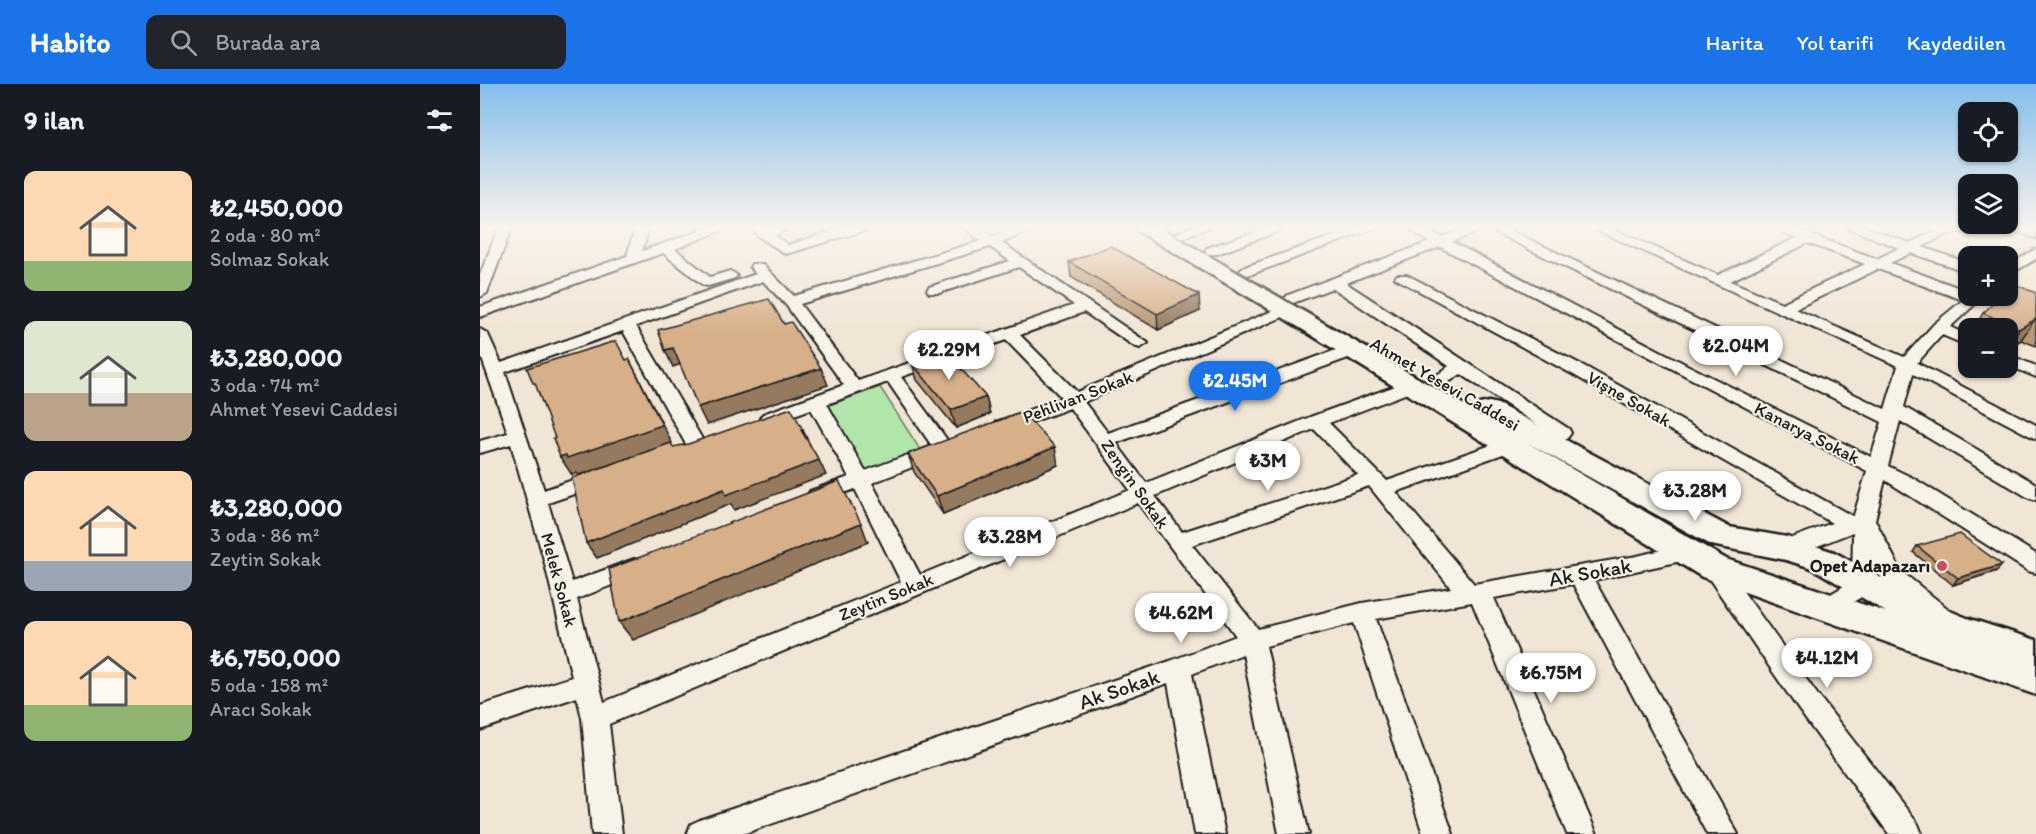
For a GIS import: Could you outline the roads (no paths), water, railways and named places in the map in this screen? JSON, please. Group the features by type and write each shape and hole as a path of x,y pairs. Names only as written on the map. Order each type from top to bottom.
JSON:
{"main road":[{"name":"Ahmet Yesevi Caddesi","path":"1211,262 1438,381 1555,438 1708,552"},
{"name":"Ahmet Yesevi Caddesi","path":"1233,262 1353,350 1510,445 1708,552"},
{"path":"1708,552 1787,549 1823,560 1863,585 1904,606 1955,628 2036,655"},
{"path":"1708,552 1750,582 1829,606 2036,679"}],"street":[{"path":"480,293 486,262"},
{"path":"480,312 627,262"},
{"path":"684,262 714,286"},
{"path":"496,370 627,324 714,286 761,270 774,262"},
{"path":"791,303 927,262"},
{"path":"934,290 1021,262 1140,343"},
{"path":"1247,271 1273,262"},
{"name":"Pehlivan Sokak","path":"987,432 1074,400 1290,304 1334,282 1386,262"},
{"name":"Kanarya Sokak","path":"1476,262 1906,483 2036,565"},
{"path":"1567,262 1893,414 2036,493"},
{"path":"1675,262 1907,364 2036,433"},
{"path":"1718,281 1757,262"},
{"path":"1876,262 1958,291"},
{"path":"1783,309 1879,263"},
{"path":"761,270 791,303 855,388"},
{"path":"2018,270 2036,273"},
{"name":"Vişne Sokak","path":"1402,278 1578,370 1858,522"},
{"path":"1334,282 1461,366 1555,438"},
{"path":"750,425 1086,306"},
{"path":"1829,606 1863,585 1858,522 1878,468 1907,364 1939,328 1964,306"},
{"path":"627,324 689,446 717,436"},
{"path":"1939,328 1958,337"},
{"name":"Melek Sokak","path":"480,333 496,370 518,436 595,718 607,834"},
{"name":"Zengin Sokak","path":"1010,334 1074,400 1177,542 1214,587 1252,640"},
{"path":"1105,441 1353,350"},
{"path":"2018,363 2036,372"},
{"path":"1438,381 1461,366"},
{"path":"892,376 943,448"},
{"name":"Zeytin Sokak","path":"595,718 1317,421 1412,385"},
{"path":"816,401 860,479 914,586"},
{"path":"1317,421 1377,483 1474,592 1582,834"},
{"path":"480,447 518,436"},
{"path":"794,505 965,440"},
{"path":"1177,542 1510,445"},
{"path":"537,500 616,472"},
{"path":"1787,549 1858,522"},
{"path":"1858,522 1892,577 1955,628"},
{"path":"1708,552 1808,702 1907,834"},
{"name":"Ak Sokak","path":"702,834 1178,669 1252,640 1362,612 1708,552"},
{"path":"563,595 651,560"},
{"path":"1579,574 1723,834"},
{"path":"1362,612 1438,834"},
{"path":"1252,640 1294,834"},
{"path":"1178,669 1209,834"},
{"path":"480,718 586,683"}],"place":[{"name":"Opet Adapazarı","path":"1942,566"}]}
